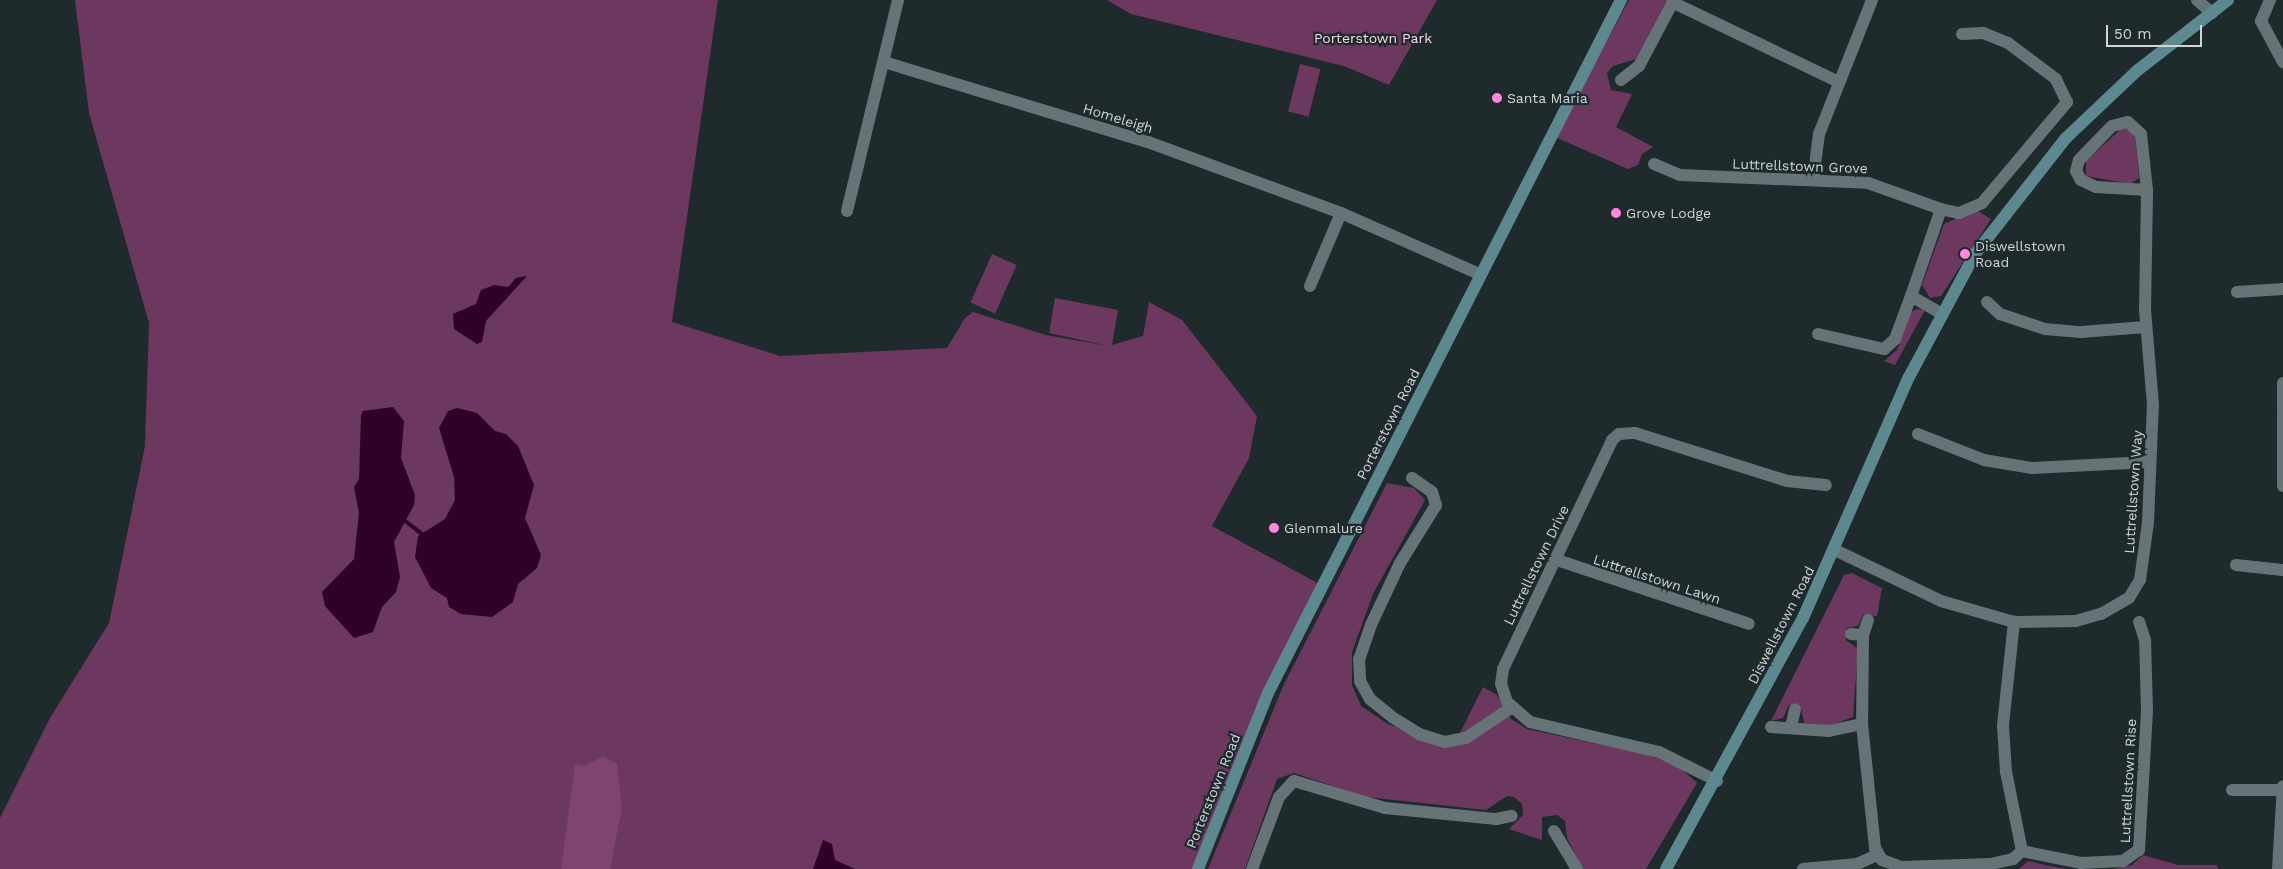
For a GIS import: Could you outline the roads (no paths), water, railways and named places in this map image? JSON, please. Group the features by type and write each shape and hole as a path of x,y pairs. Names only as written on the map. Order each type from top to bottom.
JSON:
{"street":[{"path":"847,211 898,0"},
{"name":"Porterstown Road","path":"1198,869 1268,693 1479,274 1621,0"},
{"path":"1813,180 1816,146 1838,81 1872,0"},
{"path":"2197,0 2212,13"},
{"name":"Diswellstown Road","path":"1666,869 1717,781 1835,550 1941,313 2006,210 2066,138 2138,70 2228,0"},
{"path":"2270,0 2261,21 2283,62"},
{"path":"1621,80 1639,66 1673,1 1838,81"},
{"name":"Luttrellstown Grove","path":"1654,164 1679,175 1813,180 1879,185 1941,209 1958,213 1982,203 2067,102 2056,79 2008,43 1983,33 1962,34"},
{"name":"Homeleigh","path":"884,62 1148,142 1341,212 1479,274"},
{"name":"Luttrellstown Way","path":"1835,550 1941,602 2014,622 2076,621 2111,610 2129,598 2140,580 2144,558 2153,396 2146,327 2147,190 2143,143 2132,123 2112,126 2077,166 2081,180 2096,187 2147,190"},
{"path":"1818,334 1884,349 1895,339 1941,209"},
{"path":"1310,286 1341,212"},
{"path":"2237,292 2283,289"},
{"path":"1911,296 1941,313"},
{"path":"1987,302 2000,314 2051,330 2146,327"},
{"path":"2283,383 2283,486"},
{"name":"Luttrellstown Drive","path":"1511,708 1501,684 1503,668 1557,560 1612,440 1624,433 1787,481 1826,485"},
{"path":"1918,434 1984,460 2032,468 2149,462"},
{"path":"1412,478 1432,492 1436,505 1400,563 1371,625 1360,658 1360,680 1370,699 1392,717 1419,734 1445,742 1466,738 1511,708 1530,722 1658,752 1717,781"},
{"name":"Luttrellstown Lawn","path":"1557,560 1750,624"},
{"path":"2236,565 2283,570"},
{"path":"1868,620 1857,634 1862,724 1877,855"},
{"path":"1877,855 1901,867 1972,866 2008,861 2022,851 2003,725 2014,622"},
{"name":"Luttrellstown Rise","path":"2022,851 2081,863 2123,861 2138,850 2147,710 2145,640 2139,622"},
{"path":"1791,727 1795,709"},
{"path":"1771,727 1829,731 1862,724"},
{"path":"1252,869 1279,797 1294,781 1386,808 1496,819 1512,816"},
{"path":"2232,790 2283,788 2278,869"},
{"path":"1554,831 1577,869"},
{"path":"1803,869 1857,864 1877,855"}],"waterway":[{"path":"404,520 422,534"}],"place":[{"name":"Santa Maria","path":"1497,98"},
{"name":"Grove Lodge","path":"1616,213"},
{"name":"Diswellstown Road","path":"1965,254"},
{"name":"Glenmalure","path":"1274,528"}],"park label":[{"name":"Porterstown Park","path":"1373,38"}]}
